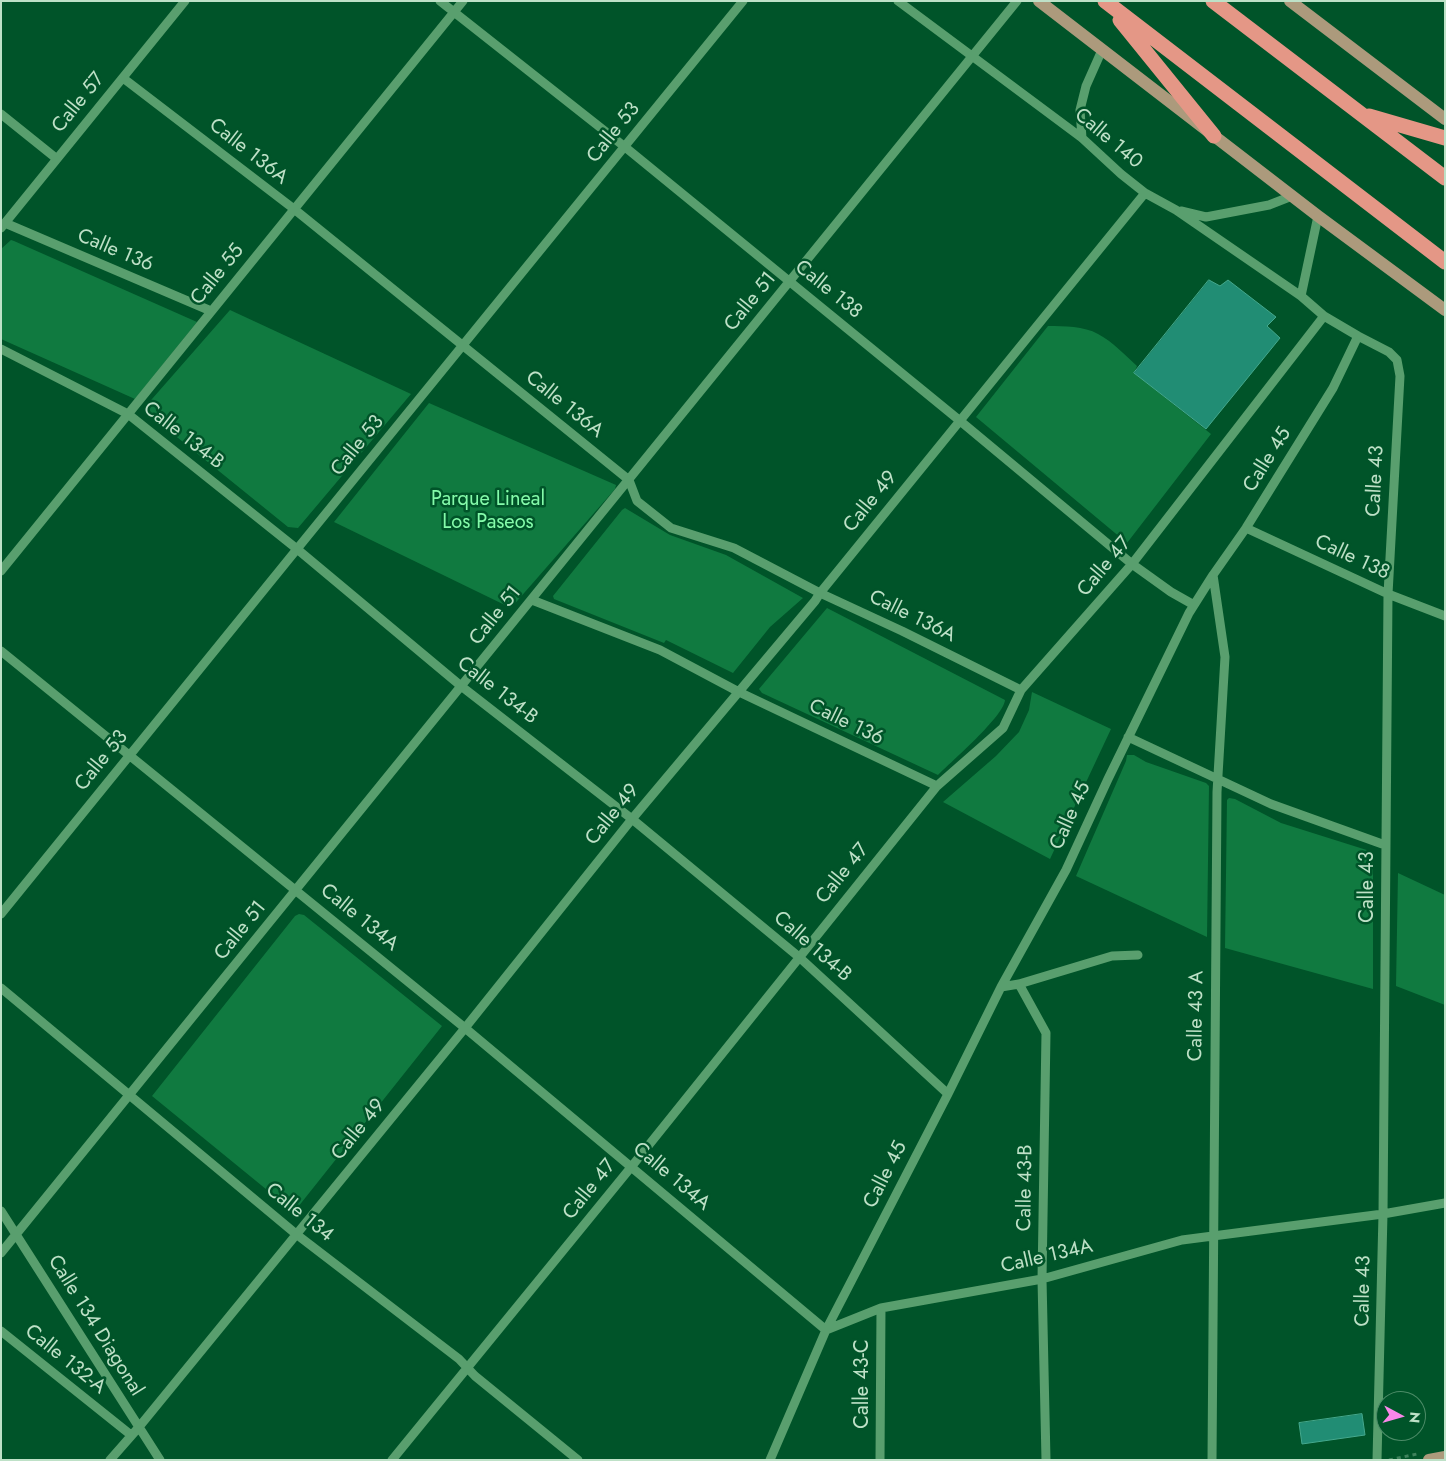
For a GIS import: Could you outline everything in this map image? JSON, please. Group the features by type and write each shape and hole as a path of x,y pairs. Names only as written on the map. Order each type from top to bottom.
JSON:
{"highway":[{"path":"1105,1 1214,136"},
{"path":"1105,1 1445,262"},
{"path":"1213,1 1445,178"},
{"path":"1360,114 1445,138"}],"main road":[{"path":"1039,1 1318,216 1445,310"},
{"path":"1290,1 1445,119"},
{"path":"1429,1460 1445,1457"}],"street":[{"name":"Calle 57","path":"3,226 185,1"},
{"name":"Calle 138","path":"440,1 625,147 1132,564 1171,592 1194,605"},
{"name":"Calle 55","path":"1,571 463,1"},
{"name":"Calle 53","path":"1,914 743,1"},
{"name":"Calle 140","path":"898,1 1082,138 1121,174 1146,193 1176,210 1301,296"},
{"name":"Calle 51","path":"1,1253 1017,1"},
{"path":"1082,138 1080,110 1086,86 1102,50"},
{"name":"Calle 136A","path":"123,78 294,209 629,480 637,501 671,528 734,548 820,593 1021,690"},
{"path":"1,114 57,159"},
{"name":"Calle 49","path":"110,1460 465,1028 632,819 809,608 959,420 1146,193"},
{"path":"1176,210 1206,217 1269,205 1292,196"},
{"path":"1318,216 1301,296 1324,316 1358,336"},
{"name":"Calle 136","path":"3,226 211,311"},
{"name":"Calle 47","path":"392,1460 632,1166 937,786 1003,728 1021,690 1132,564 1324,316"},
{"name":"Calle 45","path":"770,1460 826,1330 1001,987 1066,870 1128,737 1194,605 1213,574 1246,528 1333,388 1358,336"},
{"name":"Calle 43","path":"1358,336 1389,352 1397,360 1400,376 1388,594 1383,1214 1377,1460"},
{"name":"Calle 134-B","path":"1,349 128,414 297,549 461,686 632,819 799,957 948,1094"},
{"name":"Calle 138","path":"1246,528 1388,594 1445,616"},
{"name":"Calle 43 A","path":"1212,1460 1218,779 1225,657 1213,574"},
{"name":"Calle 136","path":"532,600 660,650 739,692 937,786"},
{"name":"Calle 134A","path":"1,651 465,1028 826,1330 881,1308 1042,1279 1182,1240 1383,1214 1445,1203"},
{"path":"1128,737 1271,804 1385,845"},
{"path":"1001,987 1019,984 1112,956 1138,955"},
{"name":"Calle 43-B","path":"1019,984 1046,1033 1042,1279 1046,1460"},
{"name":"Calle 134","path":"1,988 296,1234 459,1359 475,1376 578,1460"},
{"name":"Calle 134 Diagonal","path":"1,1211 160,1460"},
{"name":"Calle 43-C","path":"880,1460 881,1308"},
{"name":"Calle 132-A","path":"1,1331 131,1434"}],"green space":[{"path":"11,240 197,322 135,399 1,339 1,249"},
{"path":"230,310 411,394 298,528 288,527 146,412 145,407"},
{"path":"1048,326 1080,328 1092,331 1103,337 1137,366 1134,373 1211,434 1127,543 976,417"},
{"name":"Parque Lineal Los Paseos","path":"429,403 616,485 615,489 511,608 334,522"},
{"name":"Parque Lineal Los Paseos","path":"625,508 670,535 726,555 803,598 770,627 733,673 666,640 664,643 554,599 553,596"},
{"path":"827,608 1005,700 996,717 938,775 762,693 759,689"},
{"path":"1032,692 1111,729 1050,859 943,802 996,756 1019,732 1029,710"},
{"path":"1127,755 1134,755 1146,762 1206,783 1209,786 1207,937 1076,876"},
{"path":"1229,798 1235,799 1281,823 1373,852 1373,989 1225,948 1227,800"},
{"path":"1398,873 1445,895 1445,1005 1396,986"},
{"path":"299,914 304,915 442,1026 294,1212 152,1096 295,916"}],"building":[{"path":"1209,280 1220,286 1228,280 1276,317 1267,326 1280,338 1206,429 1134,373"},
{"path":"1362,1414 1365,1435 1302,1444 1299,1423"}]}
